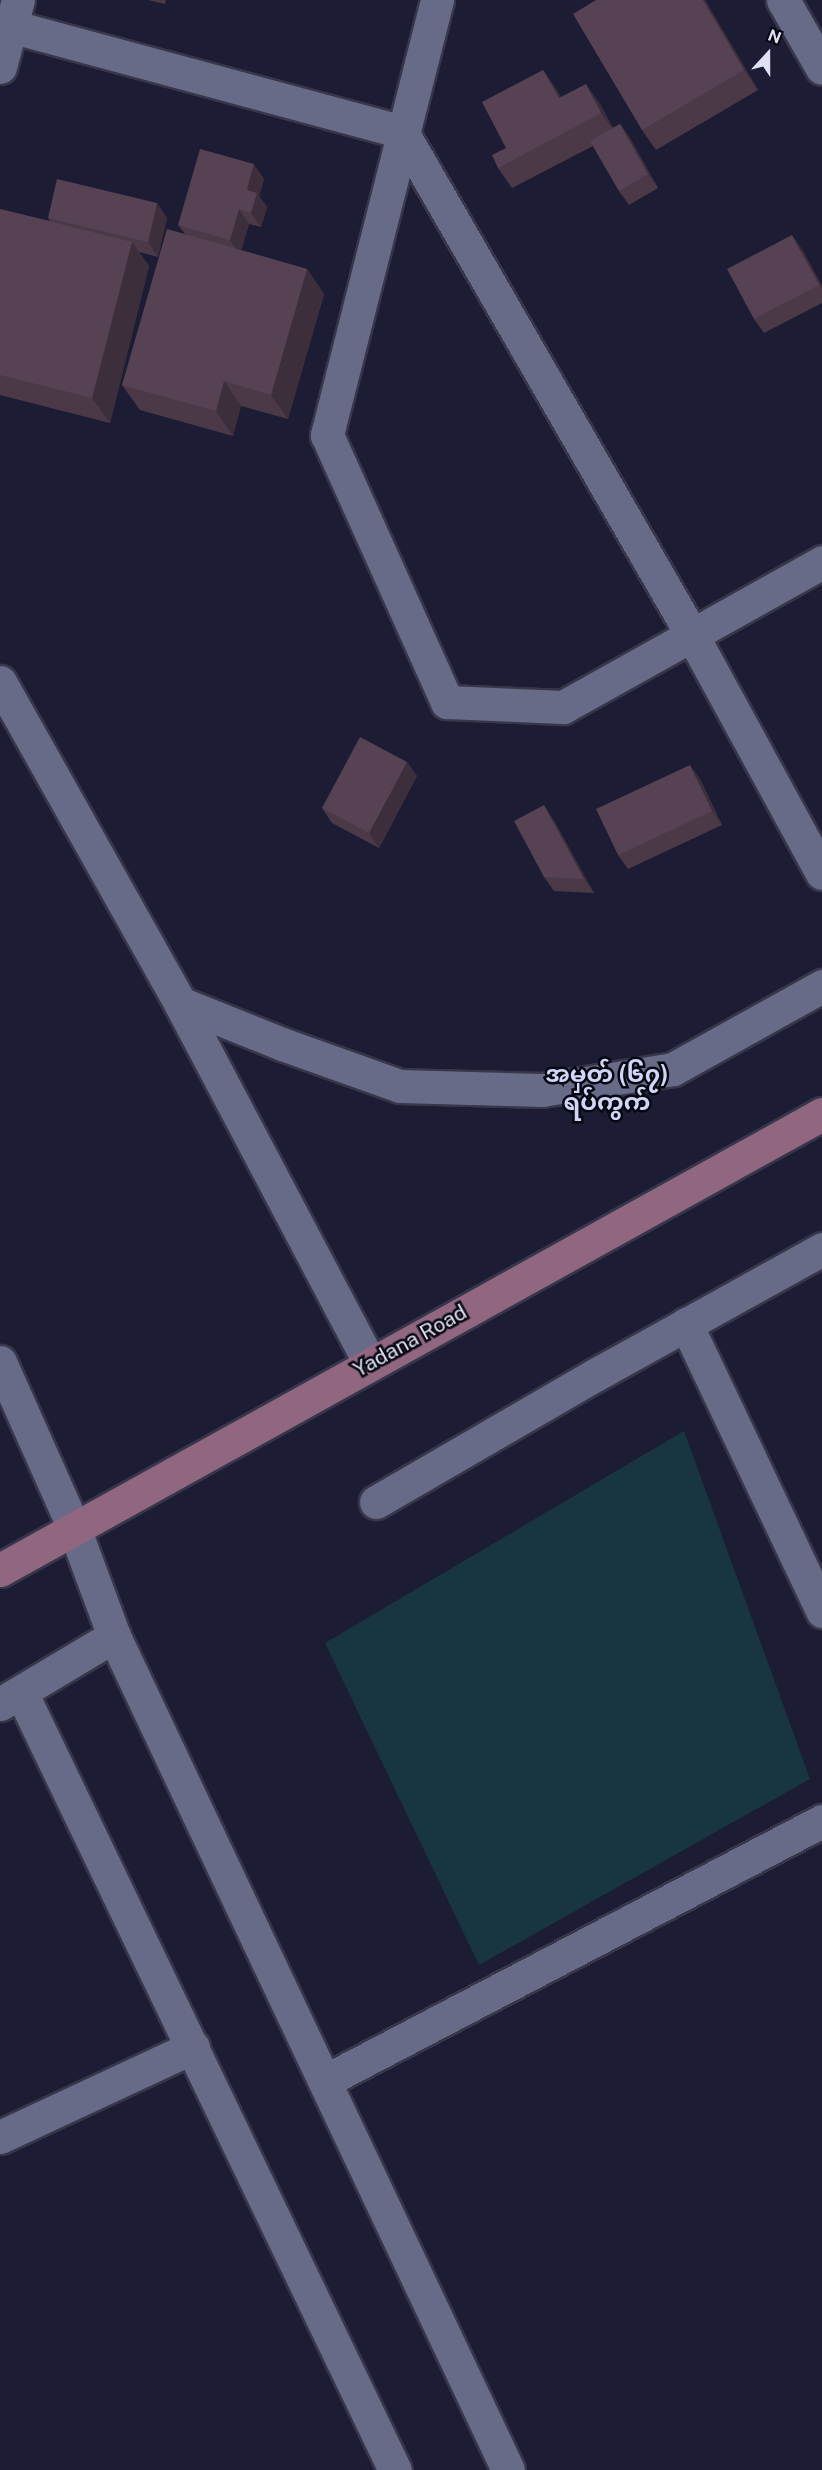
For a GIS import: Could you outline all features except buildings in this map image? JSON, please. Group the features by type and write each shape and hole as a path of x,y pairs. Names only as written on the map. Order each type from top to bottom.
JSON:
{"main road":[{"name":"Yadana Road","path":"0,1570 822,1114"}],"street":[{"path":"436,0 327,435 447,702 563,707 822,562"},
{"path":"783,0 822,68"},
{"path":"0,67 14,13 402,132 692,635 822,873"},
{"path":"0,682 180,1003 370,1363"},
{"path":"180,1003 282,1044 400,1086 542,1090 673,1069 822,986"},
{"path":"376,1502 686,1324 822,1249"},
{"path":"686,1324 822,1611"},
{"path":"0,1362 74,1528 114,1636 507,2470"},
{"path":"114,1636 11,1698 193,2047 395,2470"},
{"path":"325,2081 822,1821"},
{"path":"0,2137 193,2047"}],"water":[{"path":"684,1431 810,1779 479,1965 325,1643"}],"district":[{"name":"အမှတ် (၆၇) ရပ်ကွက်","path":"607,1088"}]}
